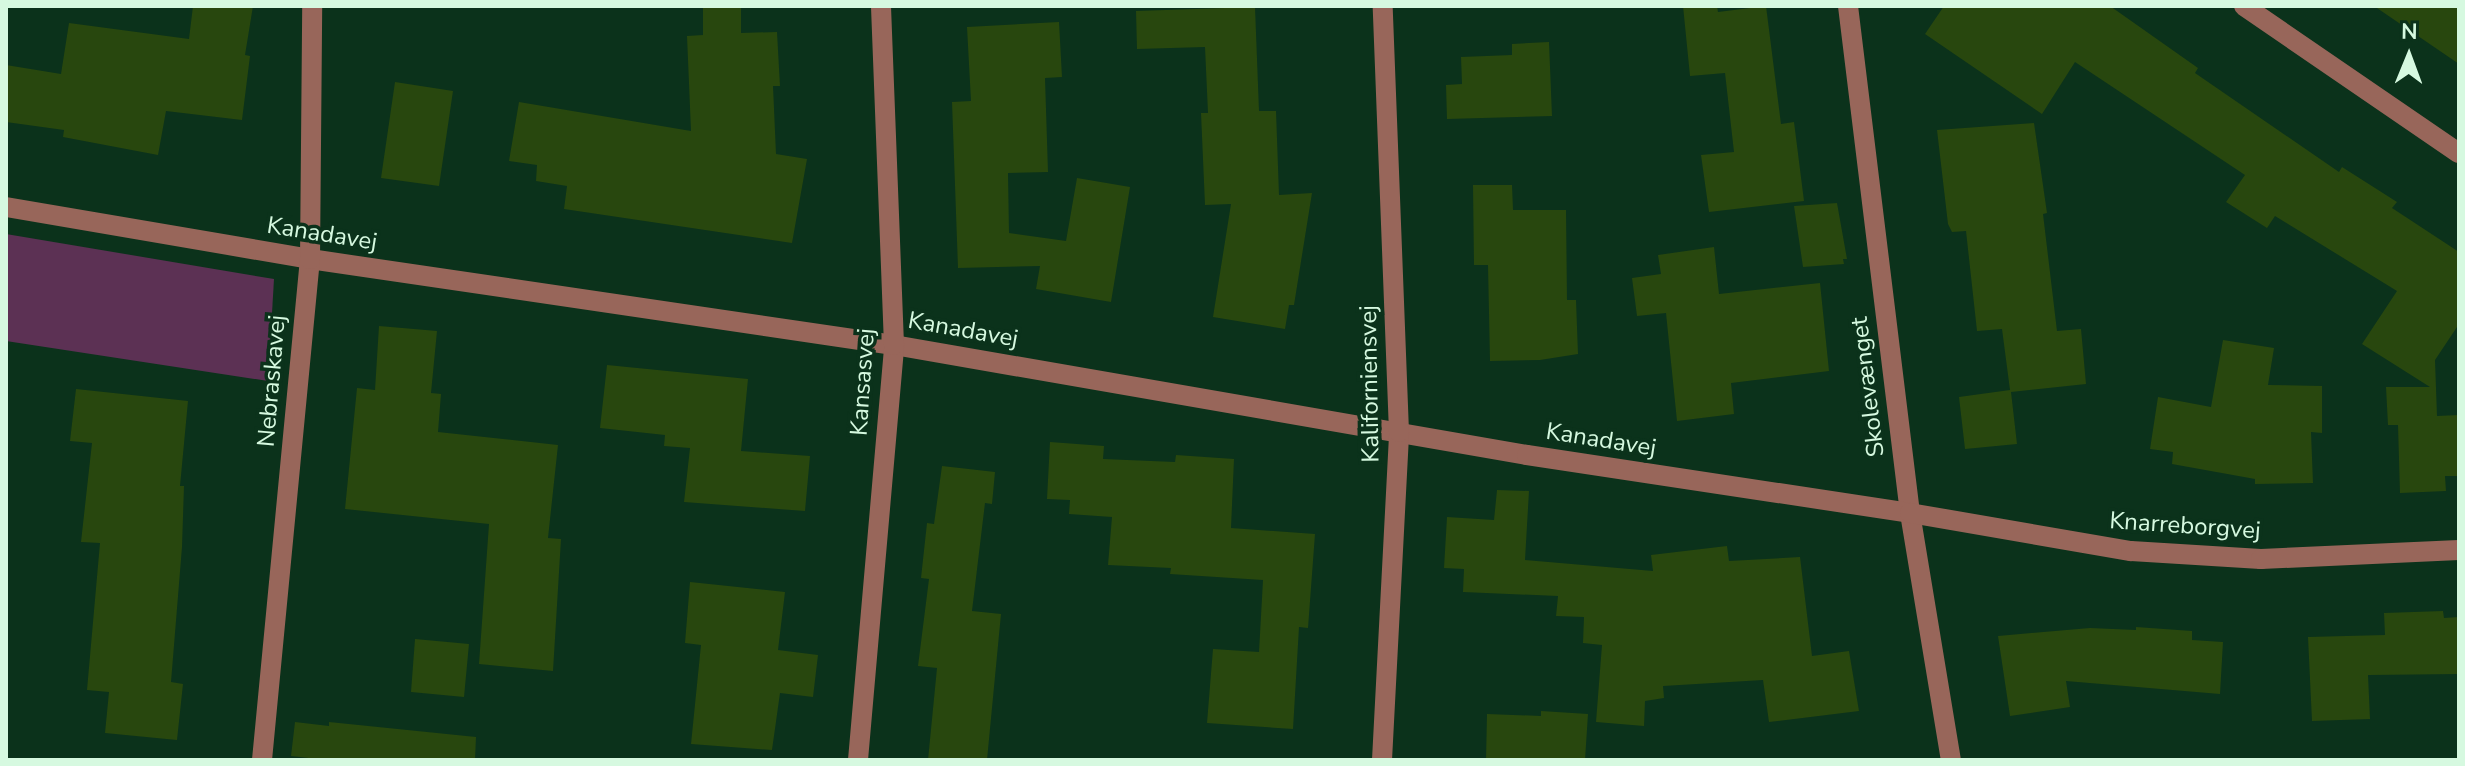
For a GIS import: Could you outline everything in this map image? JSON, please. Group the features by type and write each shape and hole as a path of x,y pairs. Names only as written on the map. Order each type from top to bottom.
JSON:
{"street":[{"name":"Nebraskavej","path":"262,760 310,259 312,6"},
{"name":"Kansasvej","path":"858,760 894,345 881,6"},
{"name":"Kaliforniensvej","path":"1382,760 1399,432 1383,6"},
{"name":"Skolevænget","path":"1848,6 1910,513 1951,760"},
{"path":"2244,6 2459,153"},
{"name":"Kanadavej","path":"6,207 310,259 894,345 1399,432 1910,513"},
{"name":"Knarreborgvej","path":"1910,513 2131,551 2261,559 2459,550"}],"shaded area":[{"path":"6,234 274,279 268,381 6,341"}],"building":[{"path":"193,6 253,6 245,55 250,56 242,120 166,111 158,155 63,137 64,130 6,122 6,65 61,74 69,23 189,39"},
{"path":"703,6 741,6 741,33 777,32 780,86 773,86 776,154 807,159 792,243 564,209 567,186 536,181 537,165 509,161 519,102 691,131 687,36 703,35"},
{"path":"1683,6 1717,6 1718,12 1766,6 1781,124 1794,122 1804,201 1709,212 1701,155 1734,152 1725,73 1690,76"},
{"path":"1944,6 2110,6 2198,68 2195,73 2339,172 2342,167 2397,202 2392,208 2459,252 2459,324 2435,360 2437,416 2459,415 2459,476 2445,476 2446,491 2400,493 2398,425 2388,425 2386,387 2430,387 2362,344 2397,291 2275,216 2267,228 2226,202 2245,175 2075,62 2042,114 1925,34"},
{"path":"2374,6 2459,6 2459,64"},
{"path":"1255,7 1259,111 1276,111 1279,195 1312,193 1294,305 1289,305 1285,329 1213,317 1231,204 1205,205 1201,113 1208,113 1205,47 1137,49 1136,11"},
{"path":"1059,22 1062,77 1045,78 1048,172 1008,173 1009,233 1066,241 1077,178 1130,187 1111,302 1036,289 1040,266 958,268 952,102 971,101 967,27"},
{"path":"1549,42 1552,116 1447,119 1446,85 1462,84 1461,57 1512,55 1512,44"},
{"path":"395,82 453,91 439,186 381,178"},
{"path":"2034,123 2047,213 2043,214 2057,331 2081,329 2086,384 2011,392 2017,444 1965,449 1959,397 2010,390 2002,329 1977,331 1966,231 1952,232 1948,224 1937,130"},
{"path":"1473,185 1512,185 1513,210 1566,210 1567,300 1576,300 1578,354 1540,360 1490,361 1488,265 1474,265"},
{"path":"1837,203 1847,259 1843,259 1844,264 1803,267 1794,206"},
{"path":"1714,247 1719,294 1820,283 1829,371 1731,383 1734,414 1677,421 1666,313 1637,316 1632,278 1661,274 1658,255"},
{"path":"379,326 437,331 431,393 441,394 438,432 558,445 548,538 561,539 553,671 479,664 489,524 345,509 357,388 375,390"},
{"path":"2223,340 2274,348 2268,385 2322,386 2322,433 2311,432 2313,483 2255,484 2255,479 2172,464 2173,452 2150,449 2158,397 2211,407"},
{"path":"607,365 748,379 741,451 810,456 805,511 684,502 690,448 664,446 665,435 600,428"},
{"path":"76,389 188,401 180,486 184,486 182,547 171,682 183,684 177,740 105,733 109,692 87,690 100,543 81,542 92,443 70,441"},
{"path":"1050,442 1104,446 1103,459 1175,462 1176,455 1234,459 1231,528 1315,534 1308,628 1299,627 1293,729 1207,723 1213,649 1259,652 1263,580 1170,574 1171,568 1108,565 1112,517 1069,514 1070,500 1047,499"},
{"path":"942,466 995,472 992,504 985,503 972,611 1001,614 987,760 928,760 937,668 918,666 929,579 921,578 927,523 934,524"},
{"path":"1497,490 1529,491 1525,560 1653,571 1651,555 1727,546 1729,561 1800,557 1812,656 1849,651 1859,711 1769,722 1763,680 1663,686 1664,698 1645,701 1644,726 1596,722 1602,645 1583,643 1584,617 1556,616 1558,596 1463,592 1464,569 1444,568 1447,517 1494,520"},
{"path":"690,582 785,592 778,650 818,655 813,697 780,693 772,750 691,744 701,645 685,643"},
{"path":"2443,611 2444,618 2459,617 2459,674 2368,675 2370,719 2312,721 2308,637 2385,635 2384,613"},
{"path":"2136,627 2192,631 2192,640 2223,642 2220,694 2066,681 2070,707 2010,716 1998,636 2090,628 2136,630"},
{"path":"415,639 469,644 464,697 411,692"},
{"path":"1541,711 1588,714 1585,760 1486,760 1487,714 1541,716"},
{"path":"295,722 329,726 329,722 476,737 475,760 326,760 291,756"}]}
